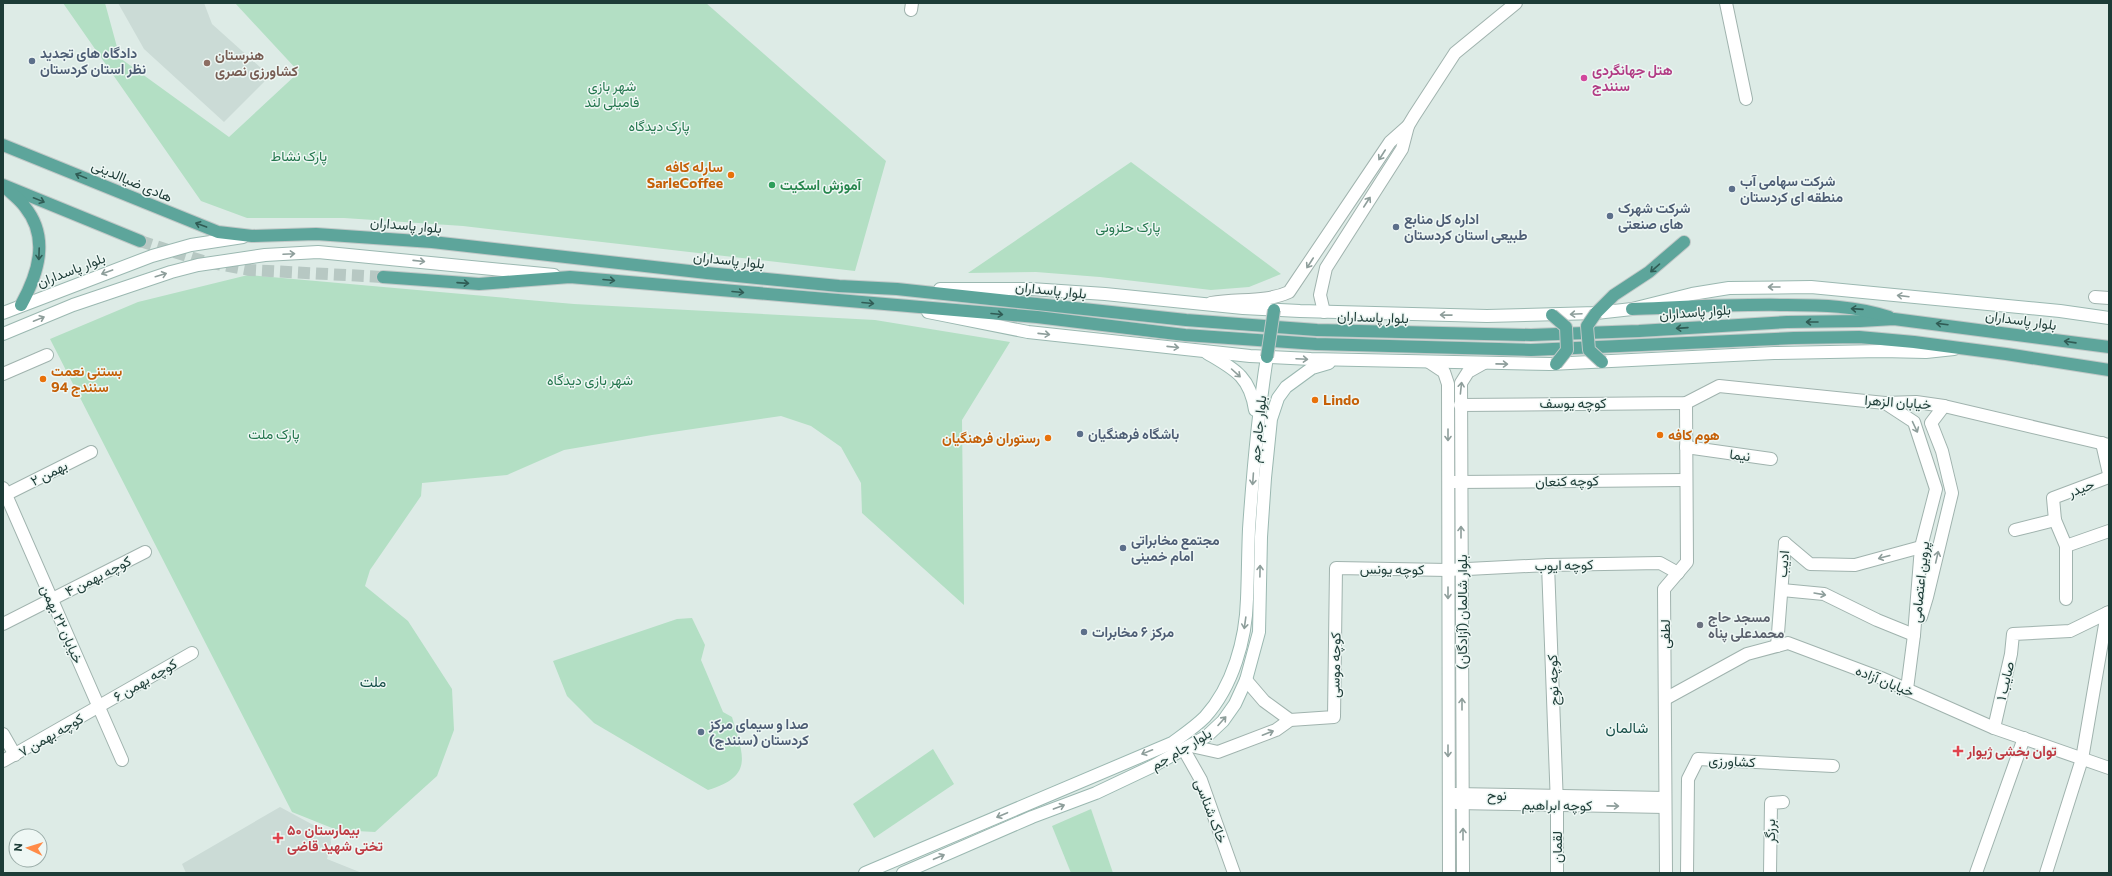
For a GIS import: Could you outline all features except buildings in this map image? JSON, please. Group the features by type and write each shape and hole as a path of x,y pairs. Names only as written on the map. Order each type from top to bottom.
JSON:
{"main road":[{"name":"هادی ضیاالدینی","path":"3,145 212,230 252,236"},
{"path":"3,186 140,241"},
{"path":"3,186 25,206 35,223 39,244 38,263 33,282 21,305"},
{"name":"بلوار پاسداران","path":"252,236 316,234 432,242 707,273 839,286 897,289 1239,325 1410,333 1539,334 1639,331 1787,322 1860,322 1894,318 2109,348"},
{"path":"1602,362 1589,350 1587,326 1596,313 1614,295 1649,272 1684,242"},
{"path":"383,276 479,284 570,277"},
{"name":"بلوار پاسداران","path":"570,277 1037,317 1185,335 1388,347 1531,350 1794,338 1859,337 1914,342 2109,370"},
{"path":"1632,309 1736,304 1814,305 1867,309 1894,318"},
{"path":"1267,357 1274,310"},
{"path":"1552,315 1566,327 1567,350 1556,364"}],"street":[{"path":"1204,304 1229,300 1275,298 1289,292 1342,216 1390,142 1408,126 1455,53 1516,3"},
{"path":"1726,3 1746,99"},
{"path":"1324,312 1320,295 1326,268 1402,149 1408,126"},
{"path":"1342,216 1354,223"},
{"name":"بلوار پاسداران","path":"3,313 106,272 184,246 252,236"},
{"name":"بلوار پاسداران","path":"3,334 73,305 171,272 198,265 265,255 318,252 570,277"},
{"path":"897,289 1031,290 1105,294 1274,310 1324,312 1552,315 1596,313 1632,309 1692,294 1729,288 1811,287 2060,311 2109,318"},
{"path":"2095,297 2109,298"},
{"path":"895,305 1028,332 1267,357 1556,364 1774,353 1881,351 1926,352 1959,348"},
{"path":"1204,351 1235,371 1249,385 1253,399 1257,429"},
{"path":"3,374 47,355"},
{"name":"بلوار جام جم","path":"865,873 1147,752 1172,743 1188,732 1205,717 1218,700 1229,679 1244,628 1247,600 1248,541 1257,429 1267,357"},
{"name":"بلوار جام جم","path":"903,873 1032,817 1096,793 1187,748 1207,736 1223,721 1235,704 1246,680 1259,632 1261,537 1265,478 1271,419 1278,398 1294,380 1312,368 1336,362 1355,360"},
{"name":"بلوار شالمان (آزادگان)","path":"1429,362 1444,372 1448,384 1449,873"},
{"name":"بلوار شالمان (آزادگان)","path":"1463,873 1460,405 1461,383 1468,372 1484,363"},
{"name":"خیابان الزهرا","path":"1686,403 1719,386 1886,403 1916,402 1944,406 2105,444"},
{"name":"کوچه یوسف","path":"1460,405 1686,403"},
{"name":"لطفی","path":"1666,873 1664,589 1687,562 1686,403"},
{"name":"پروین اعتصامی","path":"1886,403 1914,422 1936,489 1921,547 1914,635"},
{"name":"پروین اعتصامی","path":"1914,635 1927,597 1952,493 1942,451 1932,423 1944,406"},
{"path":"2105,444 2109,476"},
{"name":"نیما","path":"1686,447 1771,459"},
{"name":"بهمن ۲","path":"4,493 91,452"},
{"name":"حیدر","path":"2055,520 2053,498 2109,476"},
{"name":"کوچه کنعان","path":"1448,482 1686,480"},
{"name":"خیابان ۲۲ بهمن","path":"4,493 122,760"},
{"path":"2015,530 2055,520 2066,546 2066,599"},
{"path":"2066,546 2109,531"},
{"name":"ادیب","path":"1914,635 1877,620 1824,594 1782,590 1785,543 1810,564 1855,565 1921,547"},
{"name":"کوچه بهمن ۴","path":"3,624 144,552"},
{"name":"کوچه ایوب","path":"1448,570 1548,565 1660,563 1678,573"},
{"name":"کوچه نوح","path":"1548,565 1557,801"},
{"name":"کوچه یونس","path":"1336,568 1448,570"},
{"name":"کوچه موسی","path":"1290,720 1334,717 1336,568"},
{"path":"1777,646 1782,590"},
{"path":"1247,600 1260,601"},
{"path":"2046,873 2082,758 2108,612"},
{"name":"صایب ۱","path":"1994,728 2011,654 2013,634 2070,631 2108,612"},
{"path":"1907,689 1914,635"},
{"name":"خیابان آزاده","path":"1665,699 1747,654 1788,643 1907,689 1994,728 2109,768"},
{"name":"کوچه بهمن ۶","path":"99,707 192,653"},
{"path":"1187,748 1218,752 1276,730 1290,720 1264,701 1246,680"},
{"name":"کوچه بهمن ۷","path":"3,762 99,707"},
{"path":"3,734 15,755"},
{"path":"1976,873 2024,738"},
{"name":"خاک شناسی","path":"1187,748 1201,780 1234,873"},
{"name":"کشاورزی","path":"1687,873 1688,779 1698,759 1833,766"},
{"path":"1448,799 1462,799"},
{"name":"کوچه ابراهیم","path":"1462,799 1665,803"},
{"name":"لقمان","path":"1557,801 1557,873"},
{"name":"برزگر","path":"1770,873 1771,803 1783,802"}],"shaded area":[{"name":"هنرستان کشاورزی نصری","path":"118,3 204,3 212,24 270,76 224,122 144,49"},
{"name":"بیمارستان ۵۰ تختی شهید قاضی","path":"280,807 330,834 331,843 327,859 362,873 186,873 182,864"}],"green space":[{"name":"پارک دیدگاه","path":"63,3 105,3 120,58 229,137 299,72 235,3 706,3 886,161 855,271 463,226 344,218 247,218 201,201"},
{"name":"پارک حلزونی","path":"1131,162 1281,274 1249,287 1211,290 1100,277 1036,272 968,273"},
{"name":"پارک ملت","path":"248,275 574,304 875,320 1010,342 962,420 964,605 862,513 861,483 841,447 811,426 781,416 564,450 507,475 422,483 421,496 370,570 365,586 408,621 452,689 454,730 437,776 375,832 337,830 292,812 50,339 138,302"},
{"path":"692,618 705,645 701,660 723,712 732,717 739,742 742,762 739,770 733,778 708,790 594,723 567,696 553,661 677,619"},
{"path":"933,749 954,784 874,838 853,804"},
{"path":"1091,809 1113,873 1071,873 1052,826"}],"tunnel":[{"path":"140,241 206,262 250,270 383,277"}],"place":[{"name":"دادگاه های تجدید نظر استان کردستان","path":"32,61"},
{"name":"هنرستان کشاورزی نصری","path":"207,63"},
{"name":"هتل جهانگردی سنندج","path":"1584,78"},
{"name":"سارله کافه SarleCoffee","path":"731,175"},
{"name":"آموزش اسکیت","path":"772,185"},
{"name":"شرکت سهامی آب منطقه ای کردستان","path":"1732,189"},
{"name":"شرکت شهرک های صنعتی","path":"1610,216"},
{"name":"اداره کل منابع طبیعی استان کردستان","path":"1396,227"},
{"name":"بستنی نعمت سنندج 94","path":"43,379"},
{"name":"Lindo","path":"1315,400"},
{"name":"باشگاه فرهنگیان","path":"1080,434"},
{"name":"هوم کافه","path":"1660,435"},
{"name":"رستوران فرهنگیان","path":"1048,438"},
{"name":"مجتمع مخابراتی امام خمینی","path":"1123,548"},
{"name":"مسجد حاج محمدعلی پناه","path":"1700,625"},
{"name":"مرکز ۶ مخابرات","path":"1084,632"},
{"name":"صدا و سیمای مرکز کردستان (سنندج)","path":"701,732"},
{"name":"توان بخشی ژیوار","path":"1958,751"},
{"name":"بیمارستان ۵۰ تختی شهید قاضی","path":"278,838"}],"district":[{"name":"ملت","path":"373,682"},
{"name":"شالمان","path":"1627,728"}],"park label":[{"name":"شهر بازی فامیلی لند","path":"612,94"},
{"name":"پارک نشاط","path":"299,156"},
{"name":"شهر بازی دیدگاه","path":"590,380"}]}
